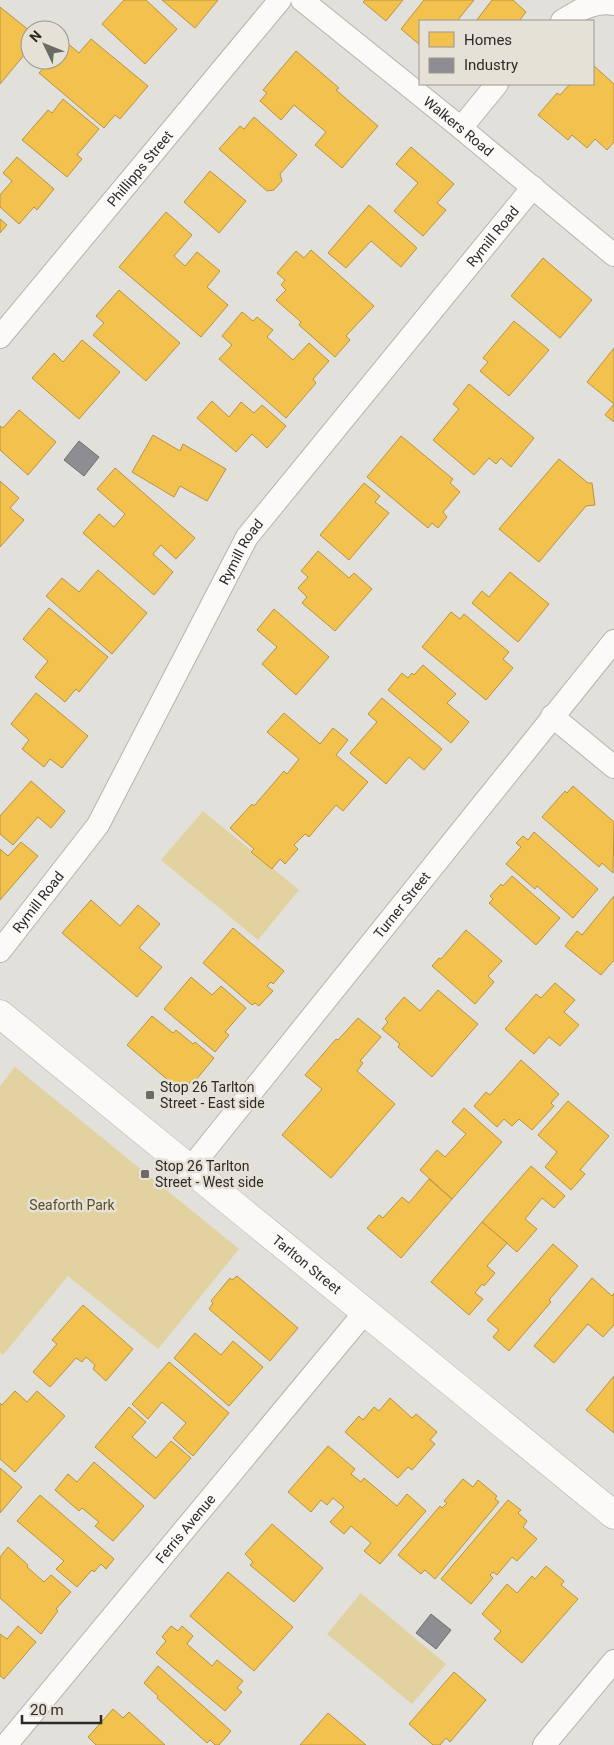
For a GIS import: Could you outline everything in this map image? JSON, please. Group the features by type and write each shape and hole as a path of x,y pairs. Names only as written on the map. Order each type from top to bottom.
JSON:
{"street":[{"name":"Phillipps Street","path":"0,338 280,0"},
{"name":"Walkers Road","path":"302,0 461,128 614,255"},
{"path":"563,20 584,4 614,4"},
{"path":"461,128 496,85"},
{"name":"Rymill Road","path":"0,951 98,825 247,537 533,187"},
{"name":"Turner Street","path":"189,1170 614,641"},
{"path":"552,716 614,767"},
{"name":"Tarlton Street","path":"0,1014 614,1515"},
{"name":"Ferris Avenue","path":"6,1745 365,1312"},
{"path":"544,1745 614,1661"}],"green space":[{"path":"203,811 299,890 258,940 161,860"},
{"name":"Seaforth Park","path":"15,1067 239,1249 158,1349 68,1276 3,1355 0,1352 0,1086"},
{"path":"361,1593 446,1664 412,1704 327,1634"}],"building: Homes":[{"path":"124,0 146,0 177,29 145,64 102,24"},
{"path":"162,0 218,0 195,28"},
{"path":"365,0 403,0 386,21 363,2"},
{"path":"424,0 474,0 458,20 419,20 419,44 401,29"},
{"path":"492,0 513,0 526,12 520,20 477,20"},
{"path":"0,7 20,23 20,60 0,84"},
{"path":"91,39 148,86 120,119 115,115 104,128 39,73 42,70 70,70 70,45 79,53"},
{"path":"296,51 339,88 336,90 378,126 342,168 315,145 326,132 294,105 281,120 260,101 267,93 263,90"},
{"path":"594,66 614,84 614,142 607,150 595,139 587,148 572,135 568,140 538,115 557,93 560,95 569,85 594,85"},
{"path":"63,99 99,129 77,155 82,159 67,177 22,140 48,110 52,113"},
{"path":"254,117 297,155 280,174 282,181 274,190 267,191 219,149 240,126 244,129"},
{"path":"411,147 454,184 437,203 446,210 423,236 394,211 418,183 396,164"},
{"path":"17,157 54,189 37,210 34,207 19,224 0,207 0,195 12,181 3,173"},
{"path":"210,171 246,201 219,233 184,202"},
{"path":"369,205 417,248 401,267 371,241 346,268 328,253"},
{"path":"166,212 192,235 174,256 185,266 197,252 220,271 207,287 228,305 201,337 119,267"},
{"path":"0,219 7,225 0,233"},
{"path":"311,250 374,306 346,336 350,340 335,357 299,325 301,322 276,300 286,290 281,285 285,280 277,273 296,251 304,258"},
{"path":"543,258 592,300 560,338 511,296"},
{"path":"119,290 180,343 146,381 93,335 104,323 96,316"},
{"path":"242,312 253,321 257,317 273,330 267,337 293,360 309,343 329,361 313,379 316,383 286,418 219,359 232,345 222,336"},
{"path":"514,321 549,350 509,396 480,371 488,362 483,358"},
{"path":"82,340 120,372 79,419 32,378 54,353 63,362"},
{"path":"614,348 614,404 587,382"},
{"path":"469,384 534,438 511,467 501,458 496,464 489,458 474,475 433,440 459,409 453,404"},
{"path":"212,401 229,417 241,402 254,413 262,405 286,426 267,448 252,434 236,452 197,418"},
{"path":"614,404 614,422 605,415"},
{"path":"19,410 56,442 28,475 0,450 0,426 3,428"},
{"path":"153,435 180,451 183,444 226,469 207,501 180,486 174,497 132,472"},
{"path":"401,436 453,479 450,483 460,492 443,512 447,517 438,528 432,523 428,528 367,477"},
{"path":"559,459 588,483 592,483 595,505 586,506 539,562 499,529"},
{"path":"115,468 195,538 176,559 161,545 153,554 173,572 154,595 83,533 99,514 114,527 125,514 97,489"},
{"path":"0,481 19,498 10,508 24,520 0,547"},
{"path":"364,483 380,496 375,502 389,513 349,560 320,535"},
{"path":"318,551 349,578 354,573 372,589 335,631 302,603 307,597 298,588 308,577 301,571"},
{"path":"98,570 147,613 112,654 46,596 62,578 79,592"},
{"path":"510,572 549,604 518,642 472,603 482,591 489,597"},
{"path":"49,608 108,657 79,692 76,689 65,702 35,677 48,661 23,639"},
{"path":"274,609 329,657 296,695 262,664 277,647 257,630"},
{"path":"451,612 460,619 464,614 509,652 503,659 513,668 486,700 422,647"},
{"path":"423,665 456,694 447,703 469,722 451,743 388,690 402,673 408,678 412,673 414,675"},
{"path":"36,693 88,736 62,768 50,759 44,767 22,749 29,740 11,724"},
{"path":"382,698 442,749 424,770 409,757 386,784 350,753 377,722 368,714"},
{"path":"284,713 320,744 333,728 348,740 336,755 368,782 343,811 336,805 309,837 305,834 294,845 298,849 285,864 280,859 272,869 251,852 254,849 230,828 252,804 254,806 284,771 287,774 299,759 267,732"},
{"path":"31,781 65,811 51,828 38,817 13,845 0,834 0,816"},
{"path":"573,786 614,822 613,873 602,863 599,867 542,817 565,791 567,793"},
{"path":"534,832 598,889 573,918 537,886 535,889 506,864 521,847 516,843 523,836 528,840"},
{"path":"21,842 38,856 0,900 0,849 8,856"},
{"path":"512,876 560,918 536,945 489,903 493,899 490,896"},
{"path":"614,896 614,960 601,975 565,946 577,931 582,935"},
{"path":"91,900 120,926 138,905 160,924 139,948 162,967 137,997 62,933"},
{"path":"233,928 284,971 273,984 271,982 267,986 273,991 259,1006 255,1003 252,1005 203,963"},
{"path":"466,930 502,961 488,976 494,982 475,1004 432,966 439,958 441,959"},
{"path":"191,977 212,995 221,986 246,1008 225,1032 229,1035 215,1052 164,1009"},
{"path":"555,983 575,1000 564,1012 579,1025 560,1046 549,1037 534,1054 505,1029 536,994 541,998"},
{"path":"438,990 478,1024 432,1077 398,1047 400,1044 382,1029 388,1022 385,1019 404,997 420,1011"},
{"path":"152,1016 173,1033 176,1030 193,1044 195,1042 214,1058 195,1081 193,1079 182,1092 127,1045"},
{"path":"358,1018 381,1037 360,1061 363,1063 357,1071 395,1104 331,1178 282,1135 322,1089 305,1075 336,1039 338,1040"},
{"path":"521,1060 559,1094 551,1103 554,1106 532,1130 519,1119 512,1126 504,1119 497,1127 474,1106 486,1092 490,1095"},
{"path":"568,1101 609,1136 580,1170 585,1174 571,1190 545,1167 557,1152 538,1135"},
{"path":"464,1108 502,1142 452,1199 420,1170 437,1150 445,1157 466,1134 452,1122"},
{"path":"531,1166 565,1196 554,1208 542,1198 525,1219 537,1229 517,1252 482,1222"},
{"path":"429,1179 452,1199 401,1258 367,1228 379,1215 383,1218 402,1197 409,1203"},
{"path":"482,1222 507,1243 487,1266 495,1273 475,1293 483,1299 469,1315 431,1282"},
{"path":"553,1244 578,1266 549,1300 551,1302 509,1351 493,1337 499,1330 487,1320"},
{"path":"237,1276 298,1328 270,1361 209,1309 213,1303 211,1301 230,1278 232,1280"},
{"path":"592,1278 612,1296 614,1293 614,1325 603,1337 588,1324 554,1363 534,1346"},
{"path":"83,1305 133,1349 106,1381 93,1369 95,1365 86,1357 82,1362 76,1358 50,1387 33,1372 57,1344 52,1340"},
{"path":"195,1333 221,1355 233,1341 263,1367 229,1406 174,1358"},
{"path":"169,1362 229,1413 193,1456 173,1438 186,1423 162,1402 148,1419 132,1404"},
{"path":"614,1376 614,1433 586,1410"},
{"path":"15,1391 27,1402 37,1391 65,1416 15,1472 0,1459 0,1403 2,1405"},
{"path":"390,1398 412,1418 416,1414 437,1432 430,1440 435,1444 412,1470 408,1467 398,1478 345,1432 359,1416 363,1420 374,1407 379,1411"},
{"path":"129,1407 146,1422 132,1437 156,1458 171,1441 191,1458 155,1499 95,1447"},
{"path":"328,1446 355,1469 351,1474 361,1482 364,1478 397,1506 407,1494 426,1511 380,1564 364,1551 371,1543 351,1526 344,1534 330,1522 344,1507 333,1498 327,1505 321,1500 311,1512 288,1492"},
{"path":"94,1462 144,1506 113,1541 95,1526 99,1522 82,1508 79,1511 55,1490 68,1474 77,1482"},
{"path":"0,1468 22,1487 0,1513"},
{"path":"463,1479 473,1487 478,1480 497,1496 495,1499 499,1502 435,1579 425,1570 421,1574 398,1555 440,1506 442,1508 447,1503 444,1501"},
{"path":"40,1495 114,1559 106,1569 101,1564 94,1572 92,1570 77,1587 56,1569 64,1561 17,1521"},
{"path":"508,1500 521,1510 518,1513 527,1521 523,1527 537,1539 517,1561 512,1557 497,1575 493,1572 490,1575 493,1578 471,1604 441,1579"},
{"path":"272,1524 323,1568 294,1602 250,1565 253,1562 245,1554"},
{"path":"8,1547 44,1582 51,1575 71,1592 56,1609 58,1611 41,1634 0,1598 0,1557"},
{"path":"546,1566 564,1581 561,1585 578,1599 522,1663 494,1639 501,1631 482,1614 507,1584 517,1593 532,1576 535,1579"},
{"path":"228,1572 293,1627 254,1671 190,1616"},
{"path":"18,1626 36,1642 4,1679 0,1676 0,1634 7,1639"},
{"path":"171,1626 178,1631 182,1626 193,1636 187,1644 212,1666 217,1660 243,1681 237,1688 242,1692 225,1711 156,1653 166,1641 162,1637"},
{"path":"158,1666 231,1731 219,1745 215,1745 210,1740 207,1743 157,1698 158,1696 144,1683"},
{"path":"454,1672 486,1700 450,1742 446,1738 440,1745 433,1745 409,1724"},
{"path":"113,1709 123,1718 129,1712 165,1745 96,1745 88,1737"},
{"path":"328,1713 366,1745 300,1745"}],"building: Industry":[{"path":"79,441 99,457 84,476 64,460"},
{"path":"431,1614 451,1630 436,1649 416,1633"}],"place":[{"name":"Stop 26 Tarlton Street - East side","path":"150,1095"},
{"name":"Stop 26 Tarlton Street - West side","path":"145,1174"}]}
